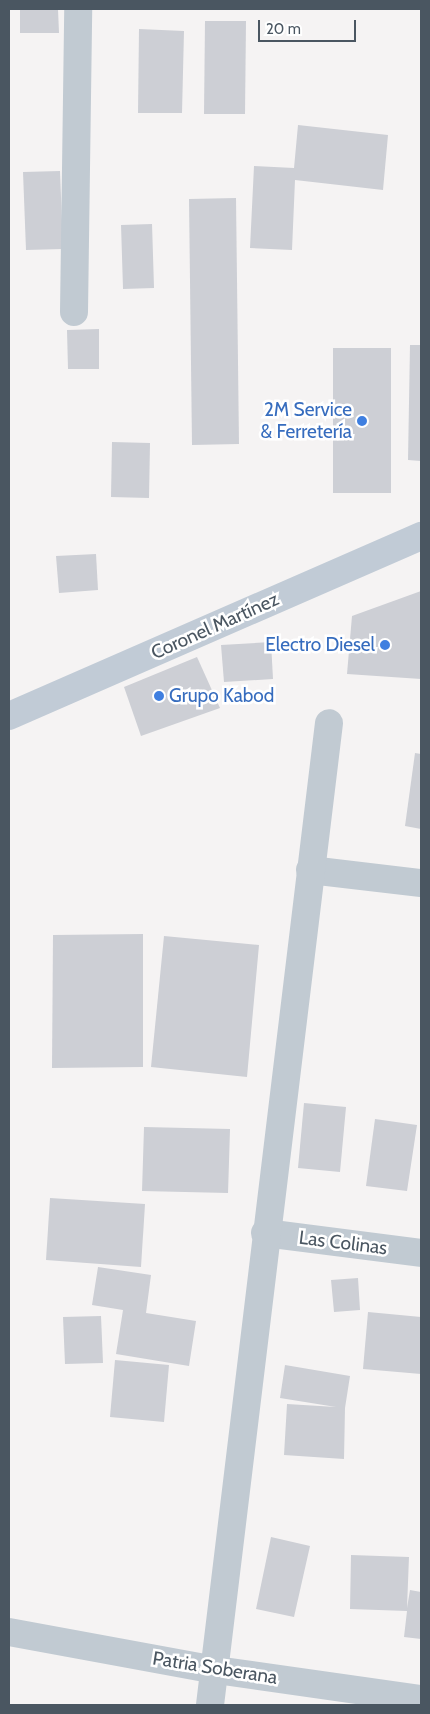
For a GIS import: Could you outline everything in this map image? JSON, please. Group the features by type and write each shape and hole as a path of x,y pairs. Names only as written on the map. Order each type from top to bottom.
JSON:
{"main road":[{"name":"Coronel Martínez","path":"9,716 421,536"}],"street":[{"path":"74,312 78,9"},
{"path":"210,1705 216,1670 265,1234 329,723"},
{"path":"310,870 421,883"},
{"name":"Las Colinas","path":"265,1234 421,1254"},
{"name":"Patria Soberana","path":"9,1632 216,1670 421,1699"}],"building":[{"path":"20,9 58,9 59,33 20,33"},
{"path":"205,21 246,21 245,114 204,114"},
{"path":"139,29 184,31 182,113 138,113"},
{"path":"298,125 388,135 383,190 295,180 292,250 250,248 254,166 294,168"},
{"path":"60,171 63,249 26,250 23,172"},
{"path":"236,198 239,444 192,445 189,199"},
{"path":"152,224 154,288 123,289 121,225"},
{"path":"99,329 99,369 68,369 67,330"},
{"path":"410,345 421,345 421,461 408,460"},
{"name":"2M Service & Ferretería","path":"333,348 391,348 391,493 333,493"},
{"path":"112,442 150,443 149,498 111,497"},
{"path":"96,554 98,590 59,593 56,556"},
{"name":"Electro Diesel","path":"421,591 421,679 347,674 352,616"},
{"path":"271,642 273,679 224,682 221,645"},
{"path":"197,657 220,708 141,736 124,687"},
{"path":"415,753 421,754 421,829 405,826"},
{"path":"143,934 143,1067 52,1068 53,935"},
{"path":"164,936 259,945 247,1077 151,1067"},
{"path":"304,1103 346,1107 340,1172 298,1168"},
{"path":"375,1119 417,1125 407,1191 366,1186"},
{"path":"144,1127 230,1129 228,1193 142,1191"},
{"path":"50,1198 145,1204 141,1267 46,1260"},
{"path":"98,1267 151,1275 146,1313 196,1321 189,1366 116,1354 123,1310 92,1305"},
{"path":"358,1278 360,1310 334,1312 331,1280"},
{"path":"368,1312 421,1317 421,1374 363,1369"},
{"path":"101,1316 103,1363 65,1364 63,1317"},
{"path":"115,1360 169,1365 164,1422 110,1417"},
{"path":"285,1365 350,1376 345,1408 344,1459 284,1455 287,1404 336,1407 280,1398"},
{"path":"271,1537 310,1546 294,1617 256,1609"},
{"path":"351,1555 409,1557 407,1608 410,1590 421,1592 421,1639 404,1637 407,1611 350,1609"}],"place":[{"name":"2M Service & Ferretería","path":"362,421"},
{"name":"Electro Diesel","path":"385,645"},
{"name":"Grupo Kabod","path":"159,696"}]}
